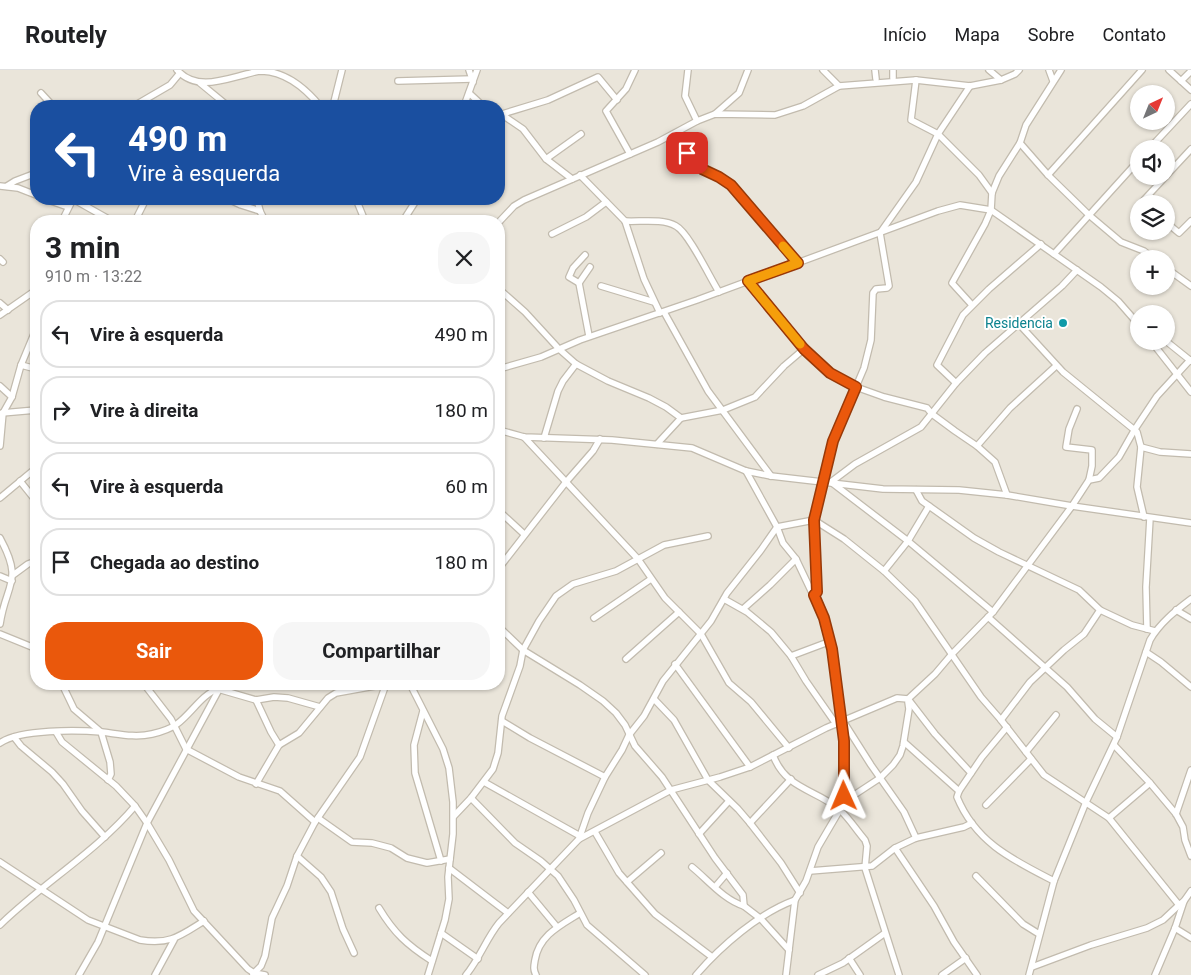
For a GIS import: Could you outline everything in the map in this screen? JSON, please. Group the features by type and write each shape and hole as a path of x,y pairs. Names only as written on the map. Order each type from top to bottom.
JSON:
{"street":[{"path":"226,70 230,78"},
{"path":"334,100 342,70"},
{"path":"468,70 472,80"},
{"path":"466,100 477,70"},
{"path":"630,154 606,111 626,89 635,70"},
{"path":"688,70 685,96 697,121"},
{"path":"505,216 514,206 524,200 673,135 697,121 715,114 739,93 748,70"},
{"path":"823,70 839,86"},
{"path":"875,70 876,79"},
{"path":"893,70 893,78"},
{"path":"989,70 1001,80"},
{"path":"715,114 775,115 803,106 839,86 916,80 970,86 1001,80 1015,74 1019,70"},
{"path":"1049,70 1053,81"},
{"path":"972,305 952,282 985,224 991,210 992,194 999,176 1020,143 1026,125 1061,70"},
{"path":"1048,175 1142,70"},
{"path":"1169,70 1191,90"},
{"path":"200,83 264,71 285,77 296,83 315,100"},
{"path":"1181,81 1191,71"},
{"path":"144,100 170,85 179,72 200,83 221,100"},
{"path":"505,113 548,100 598,77 617,100"},
{"path":"398,81 472,80"},
{"path":"916,80 911,120 938,134 980,175 992,194"},
{"path":"814,595 817,592 814,520 827,482 833,441 864,368 871,340 873,293 876,289 889,286 880,233 916,182 938,134 970,86"},
{"path":"41,93 47,100"},
{"path":"469,93 477,100"},
{"path":"1157,140 1191,104"},
{"path":"505,118 524,129 546,159 572,179"},
{"path":"546,159 581,134"},
{"path":"673,135 702,169 731,185 798,263"},
{"path":"1020,143 1048,175 1089,215 1121,242 1141,250"},
{"path":"1175,166 1191,149"},
{"path":"1054,254 1130,170"},
{"path":"7,186 30,175"},
{"path":"580,175 625,222 644,279 654,302 662,312 708,391 771,476"},
{"path":"1149,195 1158,185"},
{"path":"0,186 18,188 30,193"},
{"path":"552,234 586,217 606,202"},
{"path":"62,205 68,207 65,215"},
{"path":"84,205 101,215"},
{"path":"241,205 260,211"},
{"path":"258,205 262,215"},
{"path":"505,367 541,357 589,336 719,292 938,211 960,205 991,210 1077,270 1118,302 1130,315"},
{"path":"1175,230 1179,233 1191,221"},
{"path":"625,222 664,222 676,226 685,235 719,292"},
{"path":"956,383 937,365 963,315 1041,244"},
{"path":"579,283 569,277 573,268 586,255"},
{"path":"589,336 579,283 590,267"},
{"path":"827,482 921,427 956,383 985,353 1062,286 1077,270"},
{"path":"1175,274 1191,286"},
{"path":"748,281 804,349 830,373 856,387 884,397 927,408 932,414 996,462 1007,495"},
{"path":"601,286 654,302"},
{"path":"0,315 30,294"},
{"path":"505,294 576,364 608,381 649,398 681,418"},
{"path":"0,303 8,310"},
{"path":"1019,324 1056,366 1100,404 1137,432 1140,447 1137,487 1147,517 1146,629"},
{"path":"0,446 1,413 12,397 21,365 30,343"},
{"path":"1089,480 1099,478 1119,457 1157,396 1171,382 1176,373 1190,360 1175,348"},
{"path":"656,444 681,418 722,410 755,397 784,366 804,349"},
{"path":"1158,350 1191,392"},
{"path":"544,438 558,391 576,364"},
{"path":"21,365 30,367"},
{"path":"977,446 1010,408 1056,366"},
{"path":"0,386 12,397"},
{"path":"908,700 994,612 1089,480 1092,466 1092,450 1066,447 1069,429 1077,409"},
{"path":"1,413 30,411"},
{"path":"505,432 524,437 600,439 692,448 746,471 771,476 883,489 959,490 1007,495 1191,523"},
{"path":"524,437 638,560 679,612 701,634 729,683 751,702 788,748"},
{"path":"505,560 566,482 593,451 600,439"},
{"path":"1140,447 1160,452 1191,454"},
{"path":"746,471 777,527 783,543 796,559 814,595 831,640 844,749 843,778 845,801"},
{"path":"0,498 30,473"},
{"path":"20,481 30,494"},
{"path":"827,482 908,541 994,612"},
{"path":"916,490 922,501 999,552 1079,590 1100,610 1125,622 1155,632"},
{"path":"884,571 908,541 929,506"},
{"path":"505,517 524,534"},
{"path":"466,975 478,959 488,936 580,837 588,813 605,777 629,735 644,716 663,681 711,621 724,599 777,527 814,520 844,539 884,571 915,601 981,697 1044,775 1109,818 1182,903"},
{"path":"454,816 471,798 493,769 505,707 520,666 523,650 556,596 568,586 616,571 664,545 708,536"},
{"path":"0,538 10,556 13,578 0,619"},
{"path":"743,609 796,559"},
{"path":"13,578 30,563"},
{"path":"0,576 13,578"},
{"path":"594,618 652,579"},
{"path":"724,599 743,609 771,632 791,656 806,681 840,723 904,812 916,838"},
{"path":"1029,975 1054,882 1086,802 1114,745 1150,640 1176,610 1191,599"},
{"path":"1001,720 1030,682 1084,634 1100,610"},
{"path":"1176,610 1191,619"},
{"path":"626,659 679,612"},
{"path":"988,617 1067,687 1095,719 1117,737"},
{"path":"505,633 523,650 603,701 621,719 635,746 652,764 671,790 699,834 743,895 744,906"},
{"path":"0,634 30,645"},
{"path":"791,656 831,640"},
{"path":"1146,652 1191,687"},
{"path":"675,664 750,767"},
{"path":"65,690 74,710 101,732 110,762 111,774 108,780"},
{"path":"148,690 175,726 186,750 194,755 256,784 280,791 317,820 352,842 372,843 391,848 407,858 427,863 450,859"},
{"path":"0,744 27,733 101,732 143,736 164,731 175,726 215,690"},
{"path":"79,975 98,942 147,823 218,690"},
{"path":"228,690 256,700 274,697 288,698 320,707"},
{"path":"256,784 279,746 299,733 328,698 336,693 353,690"},
{"path":"253,974 261,966 265,956 272,918 287,886 297,856 317,820 360,757 384,690"},
{"path":"413,690 443,749 449,768 454,816 449,868 449,899 445,920 428,975"},
{"path":"484,782 580,837 595,832 671,790 750,767 773,754 897,698 908,700 935,734 971,773"},
{"path":"654,699 674,720 708,780 750,823 800,893"},
{"path":"256,700 279,746"},
{"path":"786,975 795,900 810,871 818,847 845,801 880,778 896,760 904,742 909,709 908,700"},
{"path":"194,709 204,717"},
{"path":"423,711 414,745 415,773 441,861"},
{"path":"1026,752 1056,715"},
{"path":"502,721 530,738 605,777"},
{"path":"1007,727 982,757 957,797 972,823 993,847 1054,882"},
{"path":"56,732 62,742 123,793 135,806 169,860 194,911 253,974 265,975"},
{"path":"14,737 21,746 52,772 63,784 82,811 105,837"},
{"path":"904,742 959,791"},
{"path":"1114,745 1176,814 1183,827 1185,840 1191,856"},
{"path":"773,754 783,774 805,790 840,810 865,840 865,868 884,933 899,975"},
{"path":"986,805 1031,759"},
{"path":"1176,814 1191,770"},
{"path":"750,823 790,778"},
{"path":"1109,818 1150,783"},
{"path":"471,798 514,844 550,868 562,882 587,926 645,975"},
{"path":"699,834 729,801"},
{"path":"0,925 121,823 135,806"},
{"path":"810,871 865,868 878,863 895,848 916,838 964,827 972,823"},
{"path":"595,832 619,873 655,914 712,957"},
{"path":"895,848 977,975"},
{"path":"627,882 661,854"},
{"path":"297,856 321,877 331,892 343,929 354,953"},
{"path":"0,862 88,920 140,940 149,942 174,940 204,921"},
{"path":"692,867 715,887 761,919 789,950"},
{"path":"449,868 508,913"},
{"path":"715,887 727,874"},
{"path":"976,876 1023,924 1039,934"},
{"path":"1032,967 1091,945 1147,928 1163,920 1182,903 1191,891"},
{"path":"528,892 557,927"},
{"path":"696,975 712,957 738,934 787,903 795,900"},
{"path":"1155,975 1176,928 1182,903"},
{"path":"379,908 388,923 412,948 432,961"},
{"path":"536,975 534,968 538,946 557,927 580,913"},
{"path":"1176,928 1191,938"},
{"path":"441,933 478,959"},
{"path":"818,975 843,963 884,933"},
{"path":"155,975 174,940"},
{"path":"849,958 860,975"},
{"path":"942,975 966,958"}],"shaded area":[{"path":"0,70 1191,70 1191,975 0,975"}],"slow traffic":[{"path":"783,246 798,263 748,281 800,344"}],"place":[{"name":"Residencia","path":"1063,323"}],"route":[{"path":"687,153 702,169 731,185 798,263 748,281 804,349 830,373 856,387 833,441 814,520 817,592 814,595 831,640 834,676 844,741 844,796"}]}
